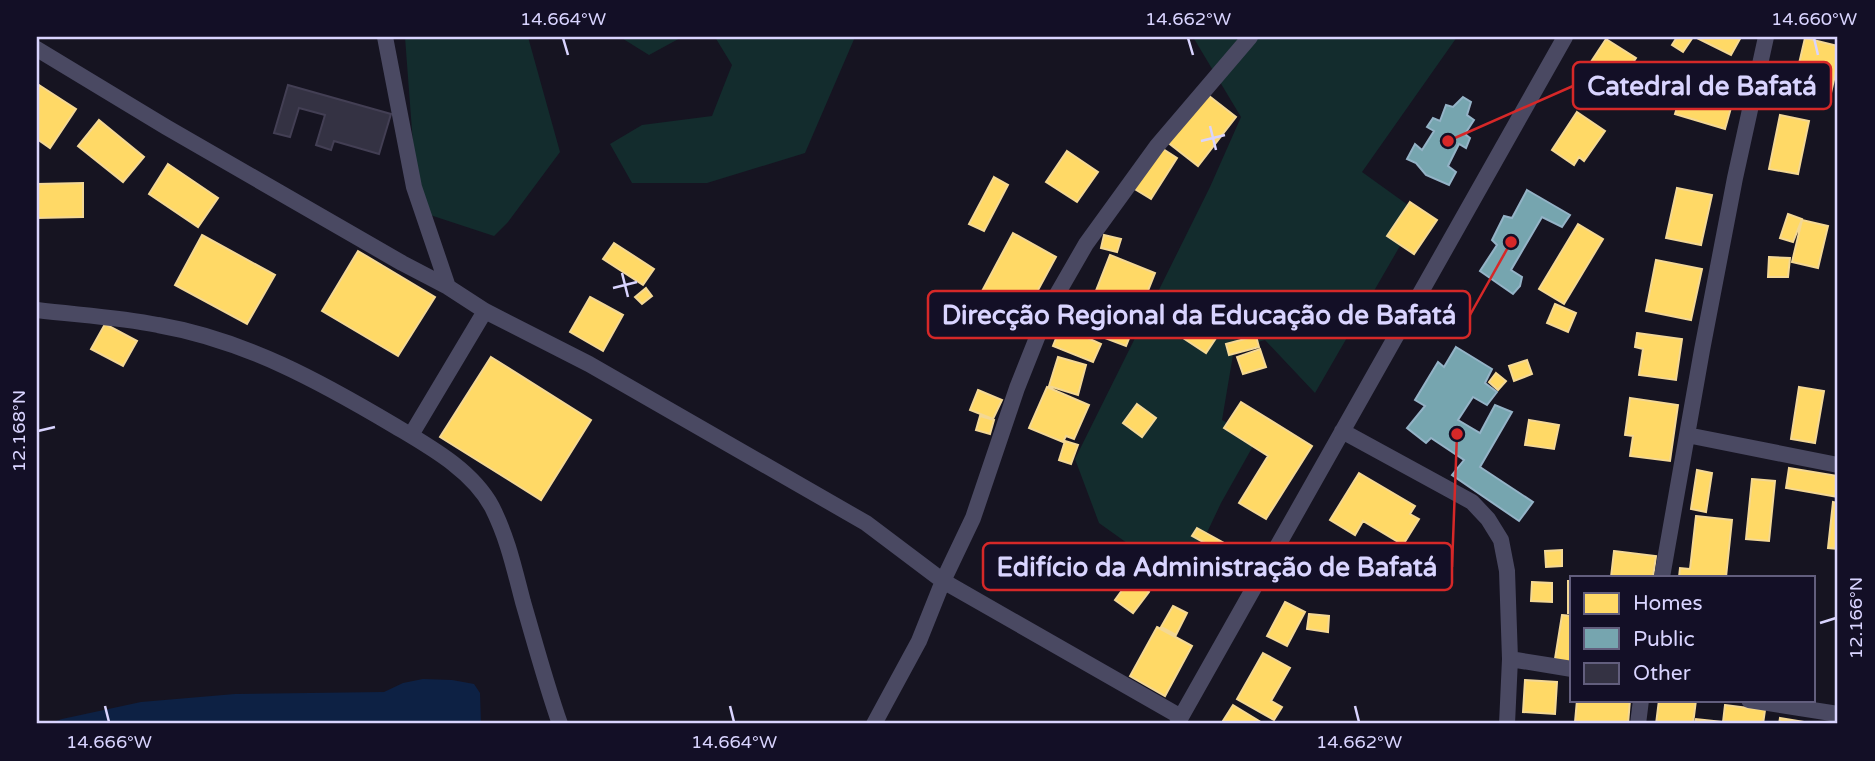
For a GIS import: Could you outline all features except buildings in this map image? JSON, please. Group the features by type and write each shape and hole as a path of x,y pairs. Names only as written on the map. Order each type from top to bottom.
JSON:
{"street":[{"path":"385,37 414,187 448,287"},
{"path":"874,724 919,641 943,581 973,518 1017,388 1048,310 1086,244 1157,146 1250,37"},
{"path":"37,49 166,127 448,287 485,311 589,364 866,523 943,581 1179,721 1565,37"},
{"path":"1662,576 1735,178 1766,37"},
{"path":"37,310 159,325 224,342 282,363 342,394 450,461 467,476 490,504 510,547 522,599 560,724"},
{"path":"411,435 485,311"},
{"path":"1342,430 1472,502 1488,519 1501,540 1507,572 1510,659 1507,724"},
{"path":"1687,435 1838,465"},
{"path":"1510,659 1570,669"},
{"path":"1638,724 1641,702"},
{"path":"1762,702 1838,714"}],"green space":[{"path":"405,37 528,37 560,152 508,222 494,236 418,211"},
{"path":"620,37 682,37 649,55"},
{"path":"715,37 855,37 805,153 707,183 632,183 610,144 642,125 712,116 732,65"},
{"path":"1193,37 1457,37 1362,172 1419,213 1315,393 1265,340 1234,349 1222,420 1257,439 1221,503 1183,583 1099,523 1075,459 1210,187 1241,117"}],"water":[{"path":"423,679 474,684 480,693 481,724 47,724 141,702 235,694 384,692 403,683"}],"place":[{"name":"Catedral de Bafatá","path":"1448,141"},
{"name":"Direcção Regional da Educação de Bafatá","path":"1511,242"},
{"name":"Edifício da Administração de Bafatá","path":"1457,434"}]}
